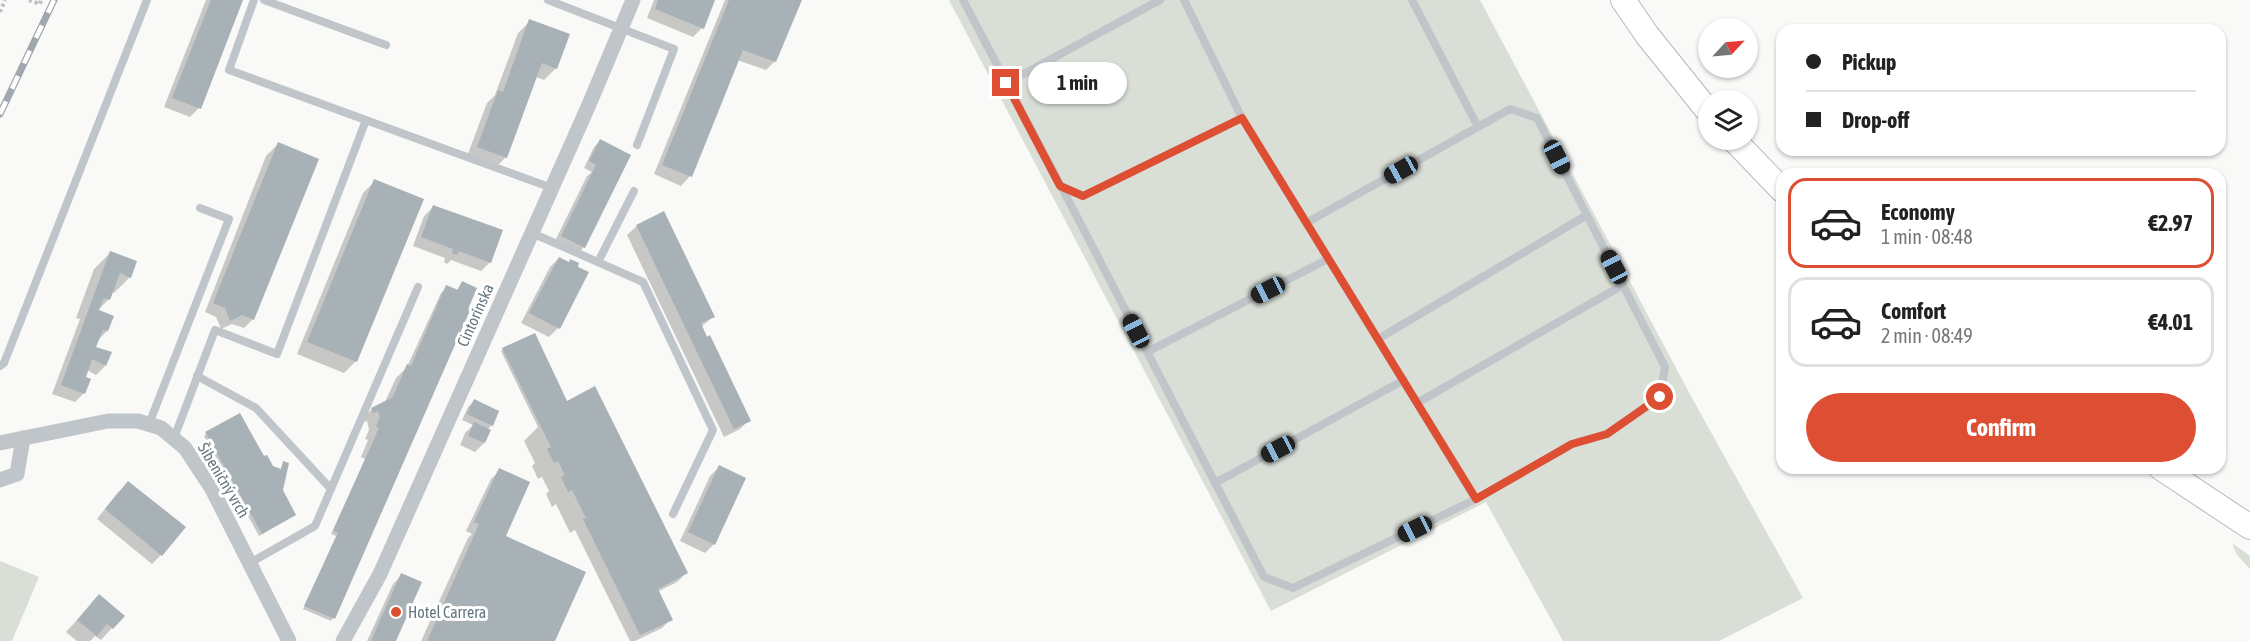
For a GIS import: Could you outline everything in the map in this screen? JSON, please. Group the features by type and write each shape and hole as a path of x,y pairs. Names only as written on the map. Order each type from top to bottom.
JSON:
{"main road":[{"path":"1623,0 1647,35 1698,99"},
{"path":"1744,150 1776,184"},
{"path":"2170,474 2250,527"}],"street":[{"name":"Cintorínska","path":"343,641 380,574 633,0"},
{"name":"Šibeničný vrch","path":"0,443 108,421 138,421 161,428 185,448 212,489 289,641"},
{"path":"0,480 17,474 23,438"}],"lane":[{"path":"0,366 4,363 147,0"},
{"path":"254,0 229,69 552,188"},
{"path":"264,0 386,45"},
{"path":"548,0 674,49 637,145"},
{"path":"963,0 1264,577 1293,588 1476,499 1572,444 1607,434 1660,397 1665,367 1538,118 1510,109 1306,223"},
{"path":"1006,83 1160,0"},
{"path":"1184,0 1242,118 1476,499"},
{"path":"1412,0 1478,128"},
{"path":"1060,186 1083,196 1242,118"},
{"path":"174,438 215,330 277,354 366,120"},
{"path":"598,262 634,191"},
{"path":"149,424 229,219 200,208"},
{"path":"1378,339 1587,214"},
{"path":"532,233 643,282 713,430 674,514"},
{"path":"1147,352 1328,259"},
{"path":"1417,403 1623,285"},
{"path":"250,563 315,526 418,287"},
{"path":"197,375 256,408 331,489"},
{"path":"1215,483 1404,380"}],"path":[{"path":"0,12 5,0"},
{"path":"29,0 40,4 41,0"}],"shaded area":[{"path":"949,0 1480,0 1692,398 1803,598 1719,641 1563,641 1486,502 1271,611"},
{"path":"2232,543 2250,556 2250,569 2237,555"},
{"path":"0,561 39,577 12,641 0,641"}],"building":[{"path":"211,0 243,0 201,109 172,98"},
{"path":"658,0 715,0 704,29 655,9"},
{"path":"729,0 802,0 776,62 743,50 692,177 662,165"},
{"path":"529,19 570,34 557,69 542,63 507,158 477,147 498,90 503,92"},
{"path":"600,139 631,155 585,248 561,236 596,165 589,161"},
{"path":"278,142 319,159 254,320 242,315 230,321 225,308 213,303"},
{"path":"374,179 424,199 357,362 307,342"},
{"path":"433,205 503,230 491,263 459,251 457,255 452,253 453,249 421,237"},
{"path":"664,211 715,317 701,323 707,337 710,335 751,421 734,429 636,225"},
{"path":"110,251 137,261 131,278 120,273 110,300 104,298 99,310 114,316 108,331 103,330 96,347 112,352 106,366 92,359 86,377 91,379 85,394 61,385"},
{"path":"559,257 569,262 570,259 579,263 578,267 589,272 560,329 529,313"},
{"path":"462,281 477,288 469,307 471,308 335,619 304,606 338,533 333,531 379,428 376,427 380,417 378,411 373,413 371,408 393,397 407,364 411,366 446,285 458,290"},
{"path":"535,333 567,401 595,386 688,573 658,589 673,620 640,635 583,519 586,518 572,490 568,492 561,477 565,475 558,461 554,463 547,449 551,447 502,348"},
{"path":"474,399 499,411 493,426 467,414"},
{"path":"240,413 264,456 267,455 273,466 281,469 283,461 289,463 283,490 296,515 262,534 205,432"},
{"path":"474,422 491,430 485,443 468,436"},
{"path":"719,465 746,478 715,545 688,532"},
{"path":"499,468 530,482 506,536 586,572 555,641 427,641 479,524 474,522"},
{"path":"128,481 186,527 162,556 105,509"},
{"name":"Hotel Carrera","path":"401,573 422,582 396,641 371,641"},
{"path":"99,594 125,616 113,629 107,624 97,636 77,620"}],"railway":[{"path":"0,114 54,0"}],"place":[{"name":"Hotel Carrera","path":"396,612"}],"route":[{"path":"1006,83 1060,186 1083,196 1242,118 1476,499 1572,444 1607,434 1660,397"}]}
